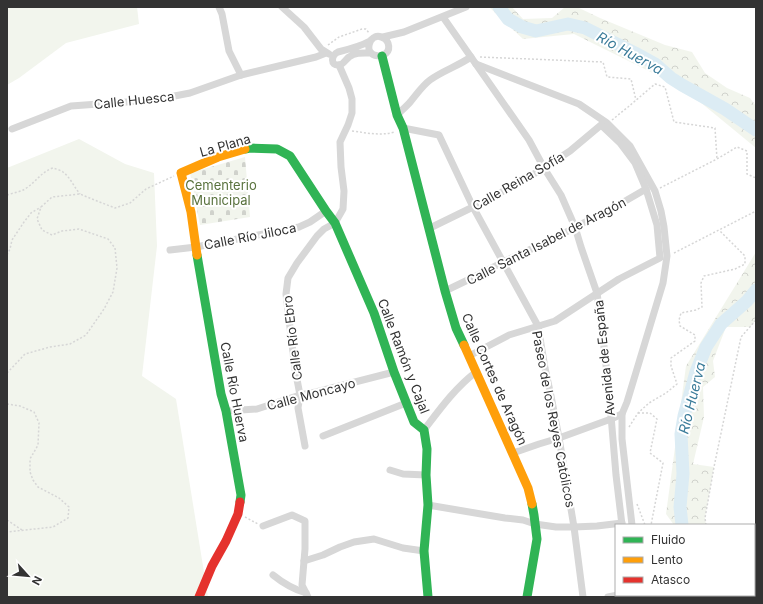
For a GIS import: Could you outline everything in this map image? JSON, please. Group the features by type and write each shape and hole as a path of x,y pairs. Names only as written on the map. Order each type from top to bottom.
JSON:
{"street":[{"path":"219,7 222,14 229,51 241,75"},
{"path":"282,7 304,27 323,51 333,56"},
{"path":"335,223 342,209 344,191 340,142 352,113 352,99 339,65 335,64 332,60 334,54 377,36 382,37 404,32 466,7"},
{"name":"Avenida de España","path":"443,17 529,140 561,195 575,227 597,293 622,524"},
{"path":"388,46 404,32"},
{"path":"371,38 369,45 371,52 376,56 382,56 387,52 388,42 382,37"},
{"name":"Calle Huesca","path":"12,129 71,106 154,100 190,93 241,75 316,57 323,51"},
{"path":"339,65 356,53 371,52"},
{"name":"Calle Cortes de Aragón","path":"382,56 397,115 403,128 456,328 528,488 534,515 536,540 527,597"},
{"path":"397,115 431,80 471,57"},
{"path":"476,64 579,104 630,146 655,191 664,227 663,283 622,414 622,439 632,524"},
{"path":"604,124 635,163 646,189 658,225 664,257"},
{"name":"Calle Reina Sofía","path":"430,228 473,208 544,168 570,151 604,124"},
{"name":"Paseo de los Reyes Católicos","path":"403,128 438,135 473,208 538,326 545,368 552,396 574,527 583,597"},
{"name":"La Plana","path":"181,172 218,157 250,148 277,149 290,156 335,223"},
{"name":"Calle Río Huerva","path":"181,172 192,212 196,247 221,394 226,411 241,495 238,514 226,541 212,566 199,597"},
{"name":"Calle Santa Isabel de Aragón","path":"445,291 551,240 646,189"},
{"name":"Calle Río Jiloca","path":"170,250 196,247 299,227 310,222 326,211"},
{"name":"Calle Ramón y Cajal","path":"335,223 374,313 394,372 414,422 424,430 427,449 426,475 428,505 424,551 428,597"},
{"name":"Calle Río Ebro","path":"305,446 298,408 300,395 295,368 286,294 288,278 317,236 324,229 335,223"},
{"path":"469,356 509,335 555,322 619,279 664,257"},
{"name":"Calle Moncayo","path":"226,411 257,410 300,395 394,372"},
{"path":"424,430 464,382 476,372"},
{"path":"323,436 406,402"},
{"path":"513,453 559,438 622,414"},
{"path":"390,470 403,474 426,475"},
{"path":"428,505 523,520 535,524 574,527 615,525"},
{"path":"263,526 292,515 305,521 305,550 302,585 307,595"},
{"path":"304,561 323,555 347,544 374,539 404,548 424,551"},
{"path":"273,575 284,584 307,595"}],"path":[{"path":"323,51 339,37 362,29 366,29 371,38"},
{"path":"471,57 603,62 607,77 631,79 636,100"},
{"path":"604,124 613,120 655,84 665,87 674,122 715,128 717,159"},
{"path":"346,130 382,134 395,132 403,128"},
{"path":"655,191 737,147 747,152 747,174 756,178"},
{"path":"7,195 23,190 45,170 53,168 63,172 80,194 115,208 130,203 146,188 181,172"},
{"path":"7,255 12,240 31,213 41,207 52,197 80,194"},
{"path":"7,373 25,354 50,347 70,344 86,335 104,309 113,292 117,268 115,248 108,239 79,229 62,231 52,235 42,230 37,219 41,207"},
{"path":"664,257 756,211"},
{"path":"622,439 638,413 649,403 666,393 677,384 671,366 671,358 695,341 695,335 680,326 679,320 681,313 702,308 701,283 704,276 735,269 745,264 745,256 719,230"},
{"path":"706,524 705,518 714,467 741,337 756,320"},
{"path":"7,404 20,406 34,412 39,423 38,445 30,459 30,472 38,487 58,498 69,507 68,518 53,527 7,532"},
{"path":"638,413 650,413 657,419 650,453 663,463 651,524"},
{"path":"638,515 637,503 645,524"},
{"path":"238,514 263,526"},
{"path":"7,520 22,530"}],"green space":[{"path":"7,7 137,7 139,24 66,43 19,78 7,85"},
{"path":"489,7 512,7 523,19 552,18 565,7 577,7 665,45 692,52 705,73 727,88 750,98 756,106 756,148 683,88 574,34 523,39"},
{"path":"79,139 125,164 154,173 157,246 142,376 176,399 208,597 7,597 7,168"},
{"name":"Cementerio Municipal","path":"245,157 250,217 200,225 190,173"},
{"path":"756,252 756,320 750,327 726,327 713,361 715,377 703,387 704,417 693,464 714,467 705,518 706,524 673,524 666,514 686,366"}],"waterway":[{"name":"Río Huerva","path":"499,7 508,19 522,27 536,31 568,24 585,28 655,64 671,78 725,109 756,130"},
{"name":"Río Huerva","path":"682,524 680,507 683,474 681,434 684,416 696,372 706,347 721,324 747,301 756,290"}],"traffic: fast":[{"path":"382,56 397,115 403,128 445,291 456,328 464,345"},
{"path":"245,149 277,149 290,156 335,223 374,313 394,372 414,422 424,430 427,449 426,475 428,505 424,551 428,597"},
{"path":"197,255 221,394 226,411 241,495 240,502"},
{"path":"527,597 537,539 532,504"}],"traffic: slow":[{"path":"197,255 191,212 181,173 218,157 245,149"},
{"path":"464,345 528,488 532,504"}],"traffic: jam":[{"path":"199,597 212,566 226,541 238,514 240,502"}]}
